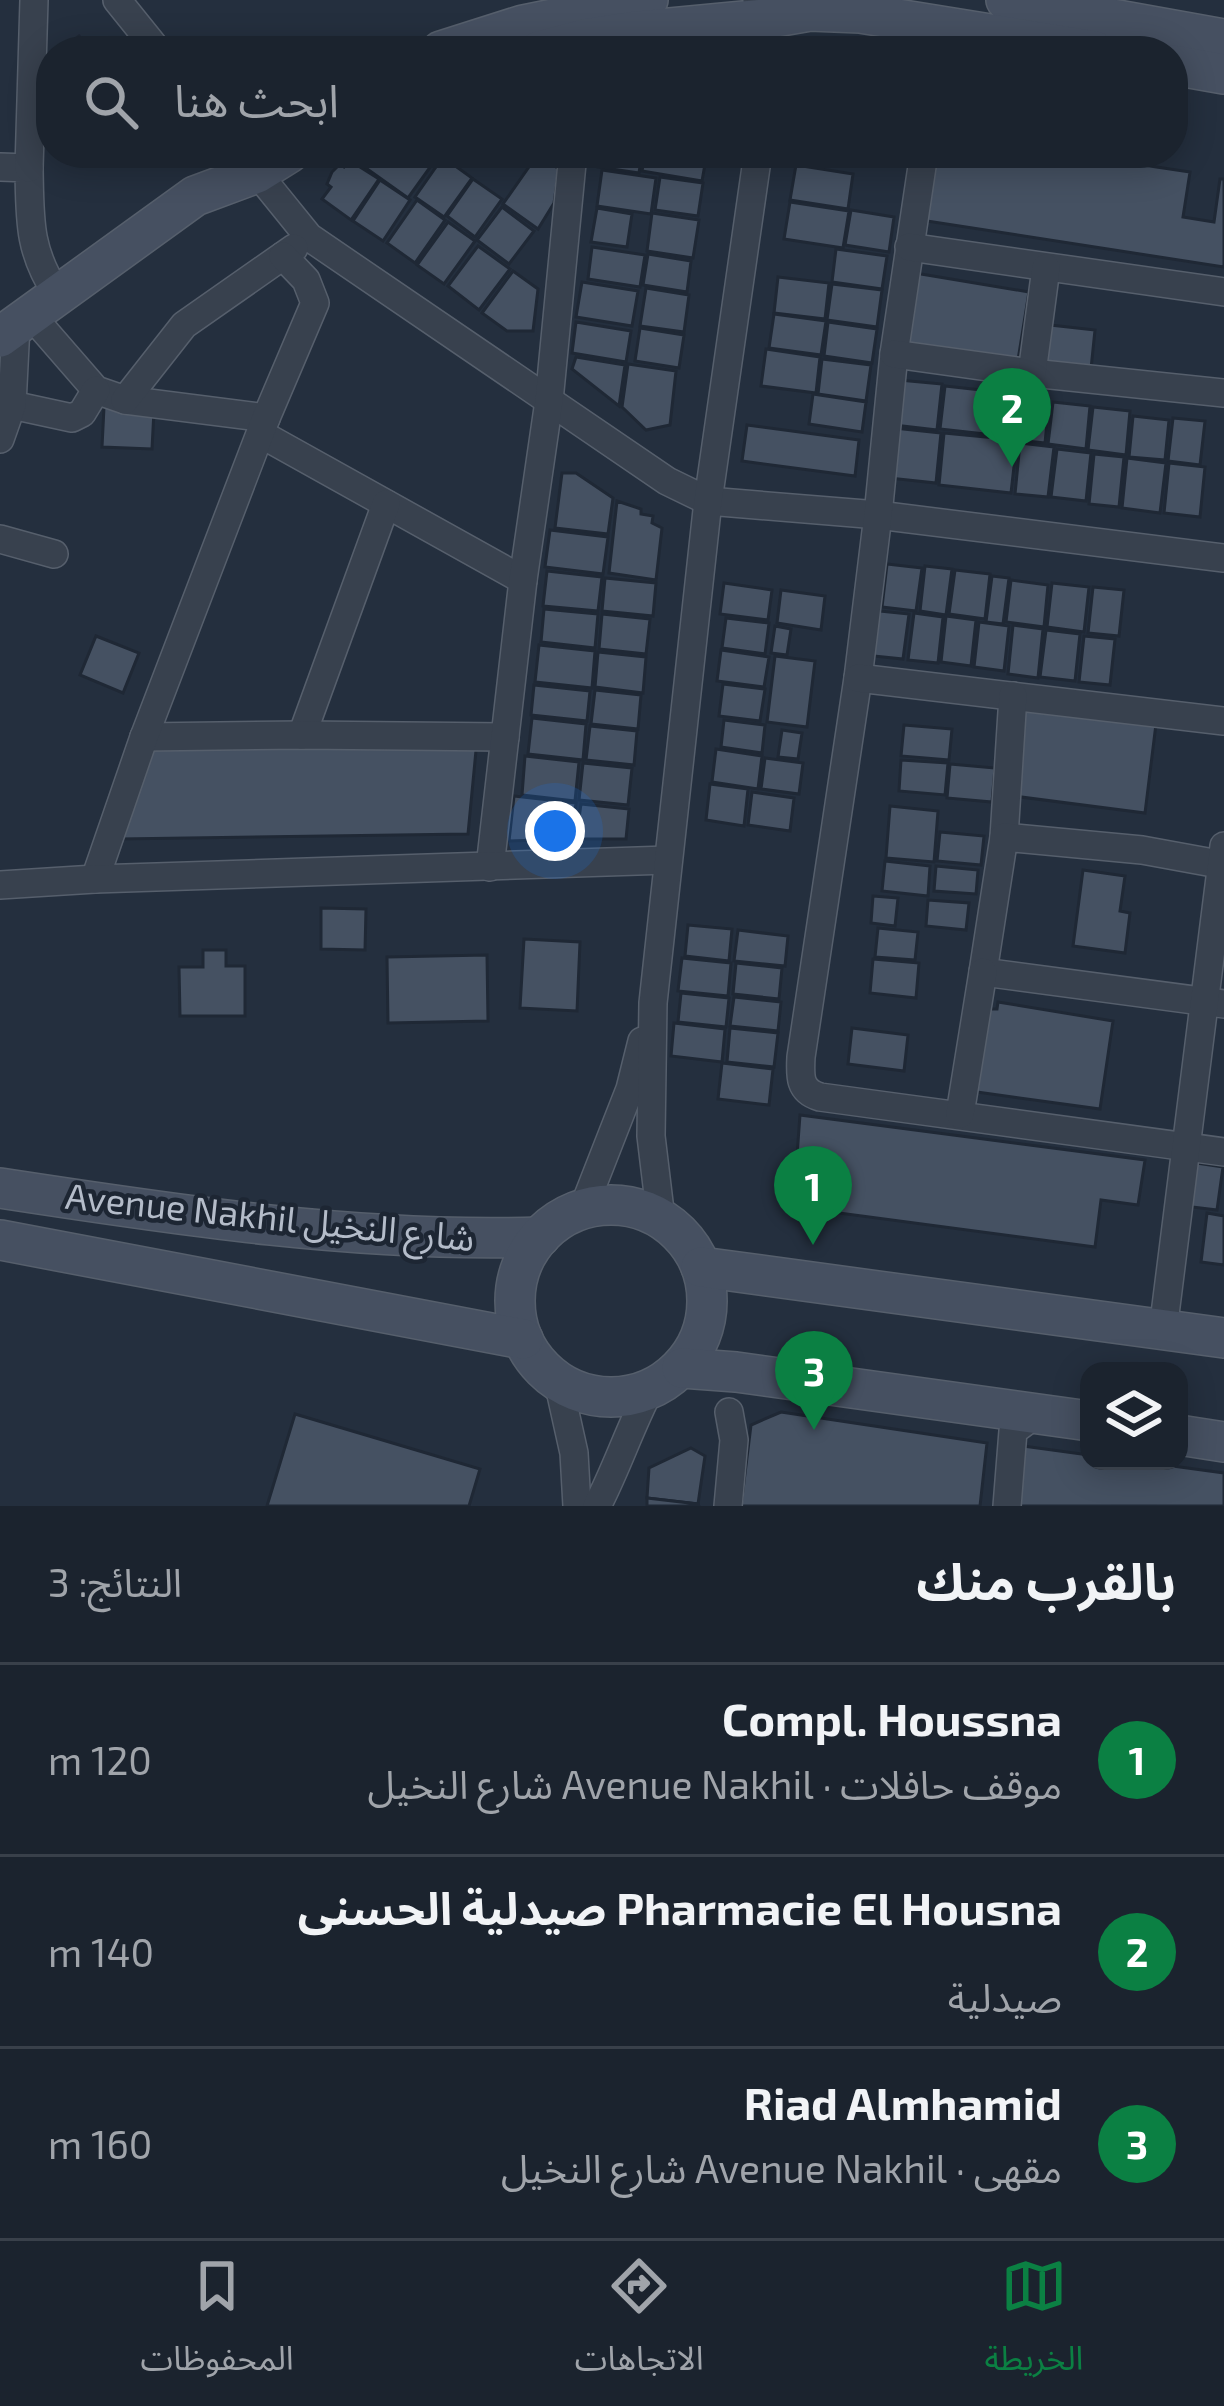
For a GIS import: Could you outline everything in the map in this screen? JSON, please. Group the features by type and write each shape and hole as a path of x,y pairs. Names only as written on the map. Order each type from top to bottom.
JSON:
{"street":[{"path":"0,439 12,405 36,256 29,168 34,0"},
{"path":"117,0 146,36"},
{"path":"520,36 568,27 648,0"},
{"path":"1011,0 1146,12 1224,40"},
{"path":"568,27 762,24 827,11 860,13 933,36"},
{"path":"1188,68 1224,74"},
{"path":"0,167 29,168"},
{"path":"26,317 238,168"},
{"path":"261,168 309,237 667,481 708,501 878,515 1224,558"},
{"path":"490,867 549,401 572,168"},
{"path":"662,1219 652,1136 653,1003 708,501 756,168"},
{"path":"922,168 894,353 858,678 801,1082 820,1097 1224,1152"},
{"path":"125,400 184,325 309,237"},
{"path":"909,248 1224,292"},
{"path":"95,879 144,737 315,303 306,280 283,256"},
{"path":"1032,373 1046,268"},
{"path":"26,317 96,390 125,400 263,426 386,504 524,580"},
{"path":"894,353 1224,393"},
{"path":"12,405 73,418 86,409 96,390"},
{"path":"302,735 386,504"},
{"path":"0,539 54,554"},
{"path":"858,678 1224,721"},
{"path":"960,1114 1004,837 1013,695"},
{"path":"144,737 505,737"},
{"path":"1004,837 1223,859 1214,1003 1186,1148 1163,1330"},
{"path":"0,885 668,860"},
{"path":"983,972 1214,1003"},
{"path":"584,1209 629,1089 653,1003"},
{"name":"Avenue Nakhil شارع النخيل","path":"0,1188 174,1215 472,1239 540,1237"},
{"path":"597,1506 637,1414 666,1378 701,1337 707,1290 686,1240 662,1219 623,1206 584,1209 555,1223 540,1237 524,1259 516,1286 523,1339 537,1363 570,1388 596,1396 624,1397 666,1378 736,1372 1080,1420"},
{"name":"Avenue Nakhil شارع النخيل","path":"0,1240 523,1339"},
{"path":"701,1267 1224,1338"},
{"path":"558,1381 574,1453 577,1506"},
{"path":"728,1506 734,1440 729,1412"},
{"path":"1006,1506 1013,1431 1036,1414"},
{"path":"1188,1436 1224,1442"}],"building":[{"path":"362,168 379,179 351,220 322,199 331,187 327,184 332,172"},
{"path":"366,168 430,168 408,198"},
{"path":"435,168 458,168 472,178 444,217 415,197"},
{"path":"528,168 559,169 554,203 538,229 503,204"},
{"path":"642,168 704,168 702,181"},
{"path":"795,168 853,174 848,209 790,200"},
{"path":"922,168 1163,168 1190,172 1183,217 1214,222 1220,179 1224,179 1224,267 914,219"},
{"path":"602,170 656,178 651,214 597,206"},
{"path":"660,177 703,183 698,216 655,210"},
{"path":"473,179 502,199 475,237 447,216"},
{"path":"380,180 410,200 383,241 353,221"},
{"path":"417,200 445,220 415,263 387,243"},
{"path":"790,202 849,211 843,248 784,239"},
{"path":"502,207 534,231 509,264 477,240"},
{"path":"597,208 632,214 627,247 591,242"},
{"path":"851,210 894,217 889,252 845,245"},
{"path":"652,213 699,220 693,258 647,251"},
{"path":"448,222 475,241 444,284 417,265"},
{"path":"478,246 510,269 479,310 448,286"},
{"path":"592,247 645,255 640,287 588,279"},
{"path":"836,249 887,256 882,289 832,282"},
{"path":"648,254 691,261 687,292 643,285"},
{"path":"513,271 538,289 533,331 507,331 482,313"},
{"path":"915,273 1029,292 1017,366 903,347"},
{"path":"778,277 829,283 825,319 774,313"},
{"path":"582,282 638,291 632,326 576,317"},
{"path":"832,284 882,290 877,327 827,320"},
{"path":"646,288 689,295 684,332 640,326"},
{"path":"774,314 826,321 821,355 769,348"},
{"path":"576,322 631,331 626,362 572,353"},
{"path":"828,322 877,329 872,363 824,356"},
{"path":"1050,325 1095,330 1091,369 1045,364"},
{"path":"640,328 684,335 679,368 635,361"},
{"path":"766,349 820,357 816,393 761,386"},
{"path":"576,357 625,365 619,406 572,369"},
{"path":"822,359 871,365 866,401 818,394"},
{"path":"628,364 676,371 670,425 646,430 622,407"},
{"path":"899,380 942,384 937,430 894,425"},
{"path":"945,386 1017,394 1012,437 940,429"},
{"path":"813,394 866,402 862,432 809,424"},
{"path":"1020,400 1049,403 1045,443 1016,440"},
{"path":"1053,402 1090,406 1086,449 1048,444"},
{"path":"104,407 154,410 152,449 102,447"},
{"path":"1093,407 1130,411 1126,455 1088,450"},
{"path":"1133,416 1169,420 1165,460 1129,457"},
{"path":"1173,418 1205,421 1200,465 1168,461"},
{"path":"747,425 859,440 855,476 742,461"},
{"path":"894,428 941,433 936,483 889,478"},
{"path":"944,433 1017,440 1011,493 939,485"},
{"path":"1020,443 1054,447 1048,497 1015,494"},
{"path":"1057,449 1091,453 1086,501 1051,497"},
{"path":"1094,454 1124,457 1119,507 1089,504"},
{"path":"1127,458 1166,463 1160,513 1122,508"},
{"path":"1169,463 1205,467 1200,517 1164,513"},
{"path":"562,473 576,473 613,498 608,534 555,528"},
{"path":"617,501 653,516 652,523 662,528 656,580 609,573"},
{"path":"550,530 608,537 603,574 545,567"},
{"path":"887,564 922,568 916,611 882,607"},
{"path":"925,566 952,569 946,615 920,611"},
{"path":"955,570 990,574 985,619 949,614"},
{"path":"547,571 602,577 598,611 543,606"},
{"path":"992,576 1009,578 1003,624 986,622"},
{"path":"605,578 656,583 653,616 602,611"},
{"path":"1011,580 1048,585 1044,627 1006,622"},
{"path":"724,583 772,590 768,620 720,614"},
{"path":"1052,583 1089,587 1084,632 1047,627"},
{"path":"1093,587 1124,590 1119,636 1088,633"},
{"path":"781,590 825,596 821,630 777,623"},
{"path":"544,609 598,614 595,648 541,642"},
{"path":"870,610 909,614 903,659 864,655"},
{"path":"914,613 943,617 938,663 908,660"},
{"path":"602,614 650,619 646,654 599,649"},
{"path":"946,616 976,620 971,666 941,662"},
{"path":"726,618 769,623 765,654 722,648"},
{"path":"979,622 1009,626 1004,671 974,667"},
{"path":"1013,625 1043,629 1038,678 1008,674"},
{"path":"775,626 791,629 787,655 771,653"},
{"path":"1046,630 1080,634 1075,681 1040,677"},
{"path":"96,636 139,653 123,693 80,675"},
{"path":"1084,636 1115,639 1110,685 1079,682"},
{"path":"539,645 595,651 592,688 535,682"},
{"path":"721,650 769,657 764,687 717,681"},
{"path":"598,652 646,657 643,693 595,687"},
{"path":"775,656 815,661 807,727 767,722"},
{"path":"723,684 765,689 760,721 719,716"},
{"path":"534,685 590,691 587,721 531,715"},
{"path":"595,690 641,695 638,729 591,724"},
{"path":"1024,707 1156,724 1145,813 1013,796"},
{"path":"532,718 586,724 583,760 528,754"},
{"path":"724,720 765,725 762,753 721,747"},
{"path":"904,725 952,729 949,760 901,756"},
{"path":"590,726 637,731 634,765 586,760"},
{"path":"782,730 802,733 798,759 778,757"},
{"path":"477,740 468,834 119,839 144,747"},
{"path":"716,749 762,756 758,789 712,782"},
{"path":"525,756 579,762 575,801 522,795"},
{"path":"765,758 803,763 799,794 761,789"},
{"path":"901,760 948,763 945,795 899,791"},
{"path":"583,763 632,768 628,805 579,800"},
{"path":"950,764 995,768 992,802 947,798"},
{"path":"710,784 748,789 744,826 706,820"},
{"path":"752,792 794,798 790,831 748,825"},
{"path":"514,796 576,803 571,839 509,841"},
{"path":"581,804 629,809 626,839 576,839"},
{"path":"890,806 938,811 934,862 886,858"},
{"path":"940,832 984,836 981,865 937,861"},
{"path":"885,861 930,866 928,896 882,891"},
{"path":"936,866 978,870 976,894 934,891"},
{"path":"1083,870 1125,876 1120,911 1130,913 1125,953 1073,946"},
{"path":"873,896 898,898 895,926 871,923"},
{"path":"928,900 969,903 966,930 926,926"},
{"path":"321,908 366,909 365,950 321,949"},
{"path":"688,925 732,929 729,961 685,956"},
{"path":"878,928 918,932 915,960 875,957"},
{"path":"738,930 788,936 785,966 734,961"},
{"path":"524,939 580,942 577,1011 520,1008"},
{"path":"203,950 226,950 226,966 245,966 245,1016 180,1016 179,967 203,967"},
{"path":"487,955 488,1021 388,1023 387,957"},
{"path":"682,958 731,963 728,996 678,991"},
{"path":"873,959 919,963 916,998 870,993"},
{"path":"736,963 782,968 779,999 733,994"},
{"path":"681,993 729,998 726,1027 678,1022"},
{"path":"734,997 781,1002 778,1031 730,1026"},
{"path":"998,1002 1113,1021 1100,1109 977,1092 987,1009 997,1009"},
{"path":"674,1023 725,1029 722,1062 671,1056"},
{"path":"730,1028 778,1033 774,1067 727,1062"},
{"path":"852,1028 908,1035 904,1071 848,1064"},
{"path":"722,1063 773,1069 769,1105 718,1099"},
{"path":"800,1115 1145,1160 1138,1205 1101,1200 1095,1247 824,1211 827,1188 795,1183"},
{"path":"1190,1162 1223,1167 1217,1210 1184,1206"},
{"path":"1207,1213 1224,1216 1224,1265 1201,1262"},
{"path":"781,1412 987,1443 980,1506 741,1506 751,1425"},
{"path":"295,1414 480,1469 469,1506 267,1506"},
{"path":"1023,1446 1080,1454 1080,1470 1188,1468 1224,1473 1224,1506 1015,1506"},
{"path":"691,1448 705,1456 698,1504 647,1498 649,1468"},
{"path":"647,1498 698,1504 699,1506 647,1506"}],"place":[{"name":"Pharmacie El Housna صيدلية الحسنى","path":"1012,467"},
{"name":"Compl. Houssna","path":"813,1245"},
{"name":"Riad Almhamid","path":"814,1430"}]}
